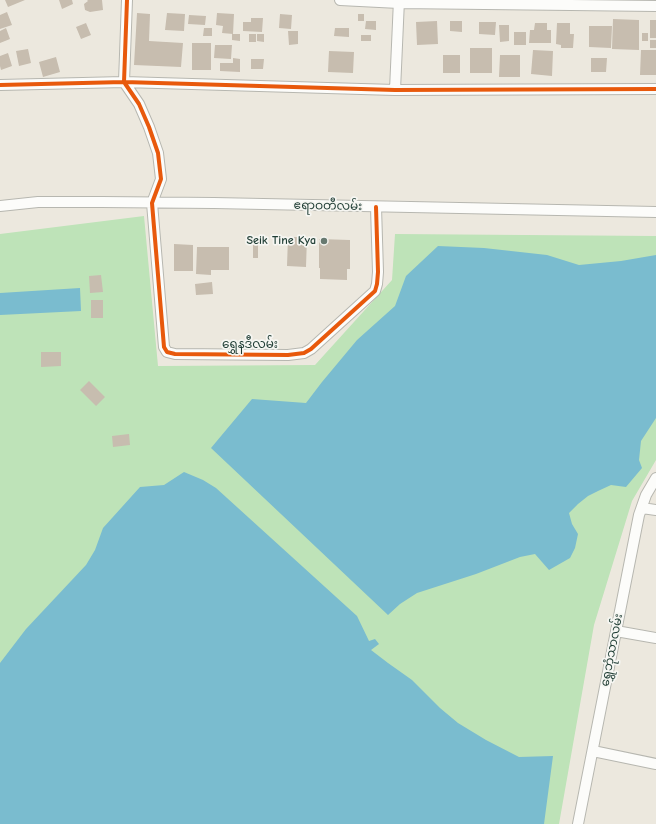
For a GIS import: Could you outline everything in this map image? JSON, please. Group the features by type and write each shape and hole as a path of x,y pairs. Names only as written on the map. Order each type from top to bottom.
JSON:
{"street":[{"path":"127,0 124,82 139,104 158,153 161,179 152,203"},
{"path":"340,0 656,6"},
{"path":"395,90 399,1"},
{"path":"0,84 124,82 395,90 656,89"},
{"name":"ဧရာဝတီလမ်း","path":"0,206 38,202 152,203 656,212"},
{"name":"ရွှေနဒီလမ်း","path":"152,203 164,347 167,352 175,354 288,355 304,353 311,349 375,291 378,272 376,206"},
{"name":"ရွှေဘုံသာလမ်း","path":"578,824 637,525 646,495 656,478"},
{"path":"642,508 656,510"},
{"path":"616,631 656,638"},
{"path":"593,751 656,764"}],"green space":[{"path":"144,216 158,366 315,365 392,280 395,234 656,236 656,460 632,501 594,625 559,824 0,824 0,234"}],"water":[{"path":"438,246 484,248 547,255 579,265 621,261 656,255 656,418 641,441 639,460 642,468 626,487 611,485 588,496 569,513 572,524 578,534 575,548 570,558 549,570 535,554 520,557 476,574 417,593 400,604 388,615 211,448 252,399 306,403 357,340 395,306 406,276"},
{"path":"80,288 81,311 0,315 0,293"},
{"path":"184,472 203,480 216,488 357,616 369,641 375,639 379,644 371,650 412,680 440,708 458,723 486,740 519,757 553,756 544,824 0,824 0,663 26,629 86,565 95,550 103,528 140,487 164,485"}],"building":[{"path":"5,0 25,0 8,7"},
{"path":"59,0 72,0 73,4 62,9"},
{"path":"87,0 102,0 103,10 90,12 85,10 84,4 88,1"},
{"path":"7,12 12,25 0,29 0,15"},
{"path":"137,13 150,14 149,41 183,43 181,67 134,65"},
{"path":"167,13 185,14 184,31 165,30"},
{"path":"217,13 234,14 233,34 222,33 223,26 216,25"},
{"path":"280,14 292,15 291,29 279,28"},
{"path":"358,14 364,14 364,21 358,21"},
{"path":"189,15 206,16 205,25 188,24"},
{"path":"251,18 263,18 262,32 243,31 243,22 251,22"},
{"path":"613,19 639,20 639,50 612,49"},
{"path":"650,20 656,20 656,38 650,38"},
{"path":"366,21 376,21 376,30 365,29"},
{"path":"437,21 438,44 417,45 416,22"},
{"path":"450,21 462,21 462,32 450,31"},
{"path":"479,22 496,22 495,35 479,34"},
{"path":"86,23 91,35 81,39 76,27"},
{"path":"535,23 547,23 547,30 551,30 551,43 529,43 530,30 534,30"},
{"path":"557,23 570,23 570,34 574,34 573,48 561,48 561,45 556,44"},
{"path":"499,25 509,25 509,41 500,42"},
{"path":"589,26 612,26 611,48 589,47"},
{"path":"6,28 10,39 0,43 0,31"},
{"path":"204,28 212,28 212,36 203,36"},
{"path":"335,28 349,28 349,37 334,36"},
{"path":"288,31 298,31 298,44 289,45"},
{"path":"514,32 526,32 526,45 514,45"},
{"path":"642,33 648,33 648,41 642,41"},
{"path":"232,34 240,34 240,41 232,40"},
{"path":"249,34 256,34 256,42 249,42"},
{"path":"257,34 264,34 264,42 257,41"},
{"path":"361,35 371,35 371,41 361,41"},
{"path":"650,40 656,40 656,48 650,48"},
{"path":"192,43 211,43 211,70 192,70"},
{"path":"215,45 232,45 231,59 214,58"},
{"path":"470,48 492,48 492,73 470,73"},
{"path":"28,49 31,63 19,66 16,51"},
{"path":"533,50 553,51 552,76 531,74"},
{"path":"641,50 656,50 656,75 640,75"},
{"path":"329,51 354,52 353,73 328,72"},
{"path":"8,53 12,66 1,70 0,56"},
{"path":"443,55 460,55 460,73 443,73"},
{"path":"500,55 520,55 520,77 499,77"},
{"path":"56,57 60,72 43,77 39,62"},
{"path":"233,58 240,59 240,72 220,71 220,63 233,63"},
{"path":"591,58 607,58 606,72 591,72"},
{"path":"251,59 264,59 263,69 251,69"},
{"path":"288,237 307,237 306,267 287,266"},
{"path":"319,239 350,240 350,269 347,269 347,280 320,279"},
{"path":"253,242 258,242 258,258 253,258"},
{"path":"174,244 193,245 193,271 174,271"},
{"path":"197,247 229,247 229,270 211,270 211,275 196,274"},
{"path":"101,275 103,292 90,293 89,276"},
{"path":"212,282 213,294 196,295 195,284"},
{"path":"91,300 103,300 103,318 91,318"},
{"path":"41,352 61,352 61,366 41,367"},
{"path":"89,381 105,397 96,406 80,390"},
{"path":"129,434 130,445 113,447 112,436"}],"cycle path":[{"path":"127,0 124,82 139,104 149,127 158,153 161,179 152,203 164,347 167,352 175,354 288,355 304,353 311,349 375,291 378,272 376,207"},
{"path":"0,85 124,82 395,90 656,89"}],"place":[{"name":"Seik Tine Kya","path":"324,241"}]}
